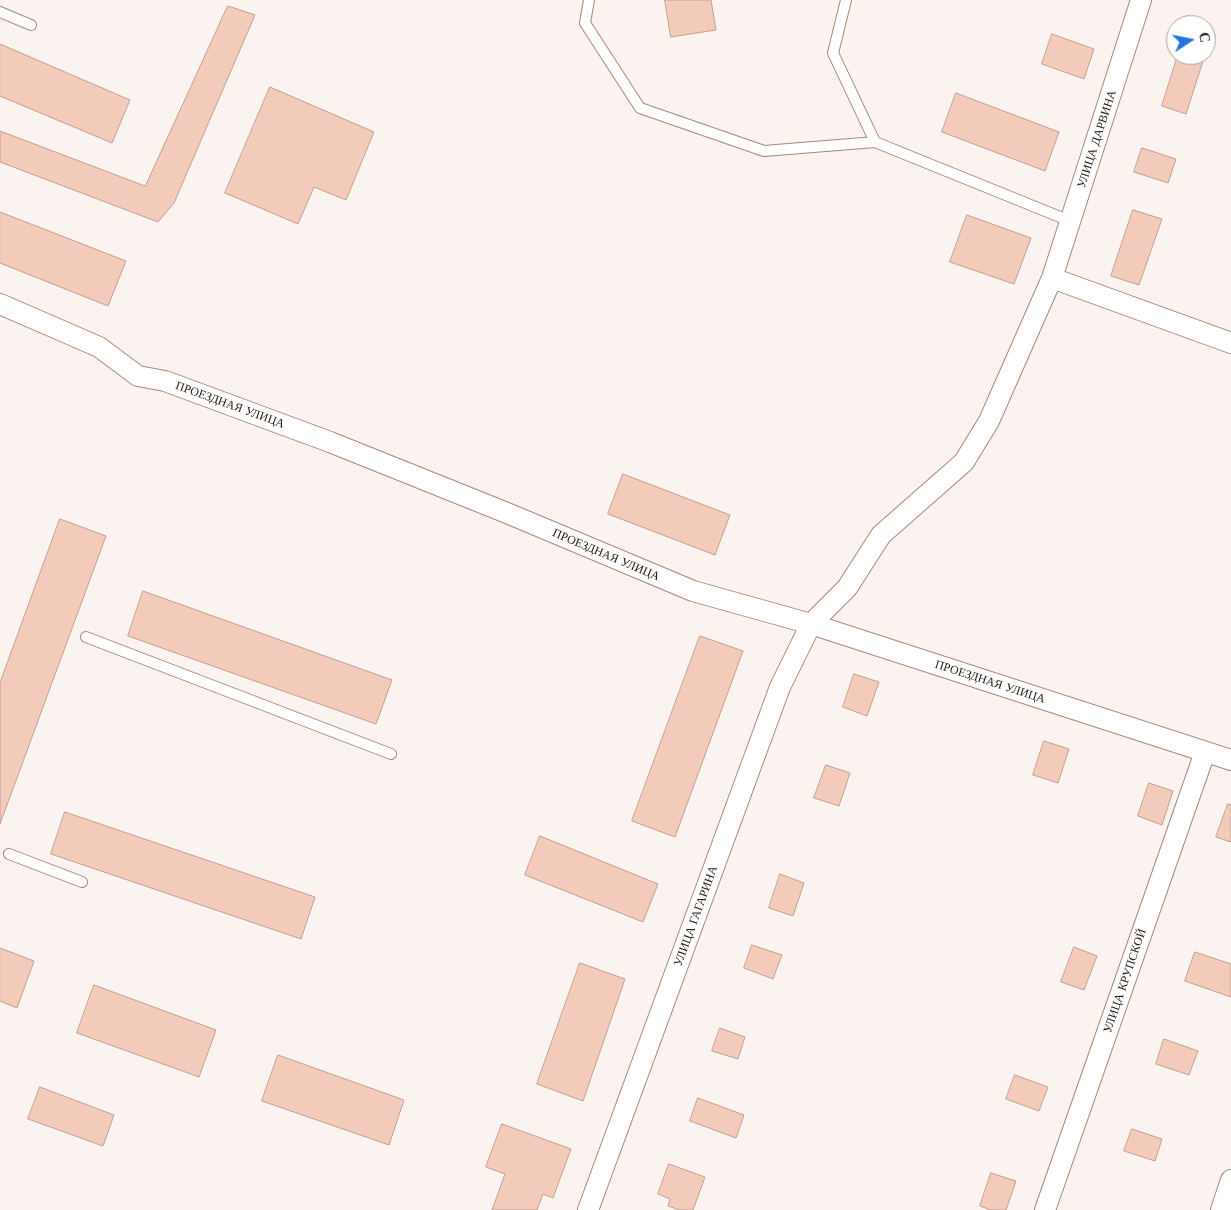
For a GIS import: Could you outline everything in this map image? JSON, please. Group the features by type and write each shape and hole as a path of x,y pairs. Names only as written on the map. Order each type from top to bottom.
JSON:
{"street":[{"name":"УЛИЦА ДАРВИНА","path":"1052,278 1141,0"},
{"path":"1052,278 1231,343"},
{"name":"УЛИЦА ГАГАРИНА","path":"588,1210 780,687 811,624 847,588 881,535 964,462 989,421 1052,278"},
{"name":"ПРОЕЗДНАЯ УЛИЦА","path":"0,304 99,347 138,376 165,382 330,442 694,591 811,624 1231,760"},
{"name":"УЛИЦА КРУПСКОЙ","path":"1045,1210 1205,752"},
{"path":"1221,1210 1231,1180"}],"lane":[{"path":"589,0 585,23 640,108 764,151 875,142 1070,221"},
{"path":"846,0 833,53 875,142"},
{"path":"0,12 31,25"},
{"path":"86,637 391,754"},
{"path":"9,854 82,882"}],"building":[{"path":"665,0 711,0 716,30 671,37"},
{"path":"228,6 255,15 174,203 158,222 0,162 0,131 145,186"},
{"path":"1052,34 1094,49 1084,79 1042,64"},
{"path":"0,44 130,100 112,143 0,96"},
{"path":"1175,65 1202,65 1186,114 1162,106"},
{"path":"270,87 374,132 346,200 314,187 298,224 225,193"},
{"path":"956,93 1059,132 1045,171 942,132"},
{"path":"1142,148 1176,159 1168,183 1134,172"},
{"path":"1133,210 1162,219 1139,285 1111,276"},
{"path":"0,212 126,261 108,306 0,263"},
{"path":"967,215 1031,238 1014,284 950,262"},
{"path":"623,474 730,515 715,555 608,514"},
{"path":"60,519 106,536 0,824 0,683"},
{"path":"143,591 392,680 376,724 128,636"},
{"path":"700,636 743,651 675,837 632,821"},
{"path":"854,674 879,682 867,716 843,707"},
{"path":"1044,741 1069,749 1058,783 1033,775"},
{"path":"826,765 850,773 839,806 814,798"},
{"path":"1149,783 1173,791 1162,825 1138,816"},
{"path":"1228,804 1231,805 1231,842 1216,837"},
{"path":"65,812 315,897 301,939 51,854"},
{"path":"540,836 658,884 643,922 525,875"},
{"path":"780,874 804,883 793,916 769,908"},
{"path":"752,945 782,955 773,979 744,968"},
{"path":"1074,947 1097,956 1084,990 1061,982"},
{"path":"0,948 34,961 17,1008 0,1001"},
{"path":"1195,952 1231,964 1231,997 1185,981"},
{"path":"580,963 625,979 583,1101 537,1084"},
{"path":"94,985 216,1030 199,1077 77,1033"},
{"path":"720,1028 745,1037 738,1059 712,1051"},
{"path":"1164,1039 1198,1051 1189,1075 1156,1064"},
{"path":"278,1055 404,1100 389,1145 262,1101"},
{"path":"1015,1075 1048,1087 1039,1111 1006,1099"},
{"path":"40,1087 114,1115 103,1146 28,1119"},
{"path":"698,1098 744,1115 736,1138 690,1121"},
{"path":"502,1124 571,1149 553,1198 543,1194 537,1210 492,1210 505,1174 486,1167"},
{"path":"1132,1129 1162,1139 1155,1161 1124,1151"},
{"path":"669,1164 705,1177 693,1210 680,1210 668,1206 670,1199 658,1194"},
{"path":"991,1173 1016,1181 1006,1210 991,1210 980,1206"}]}
